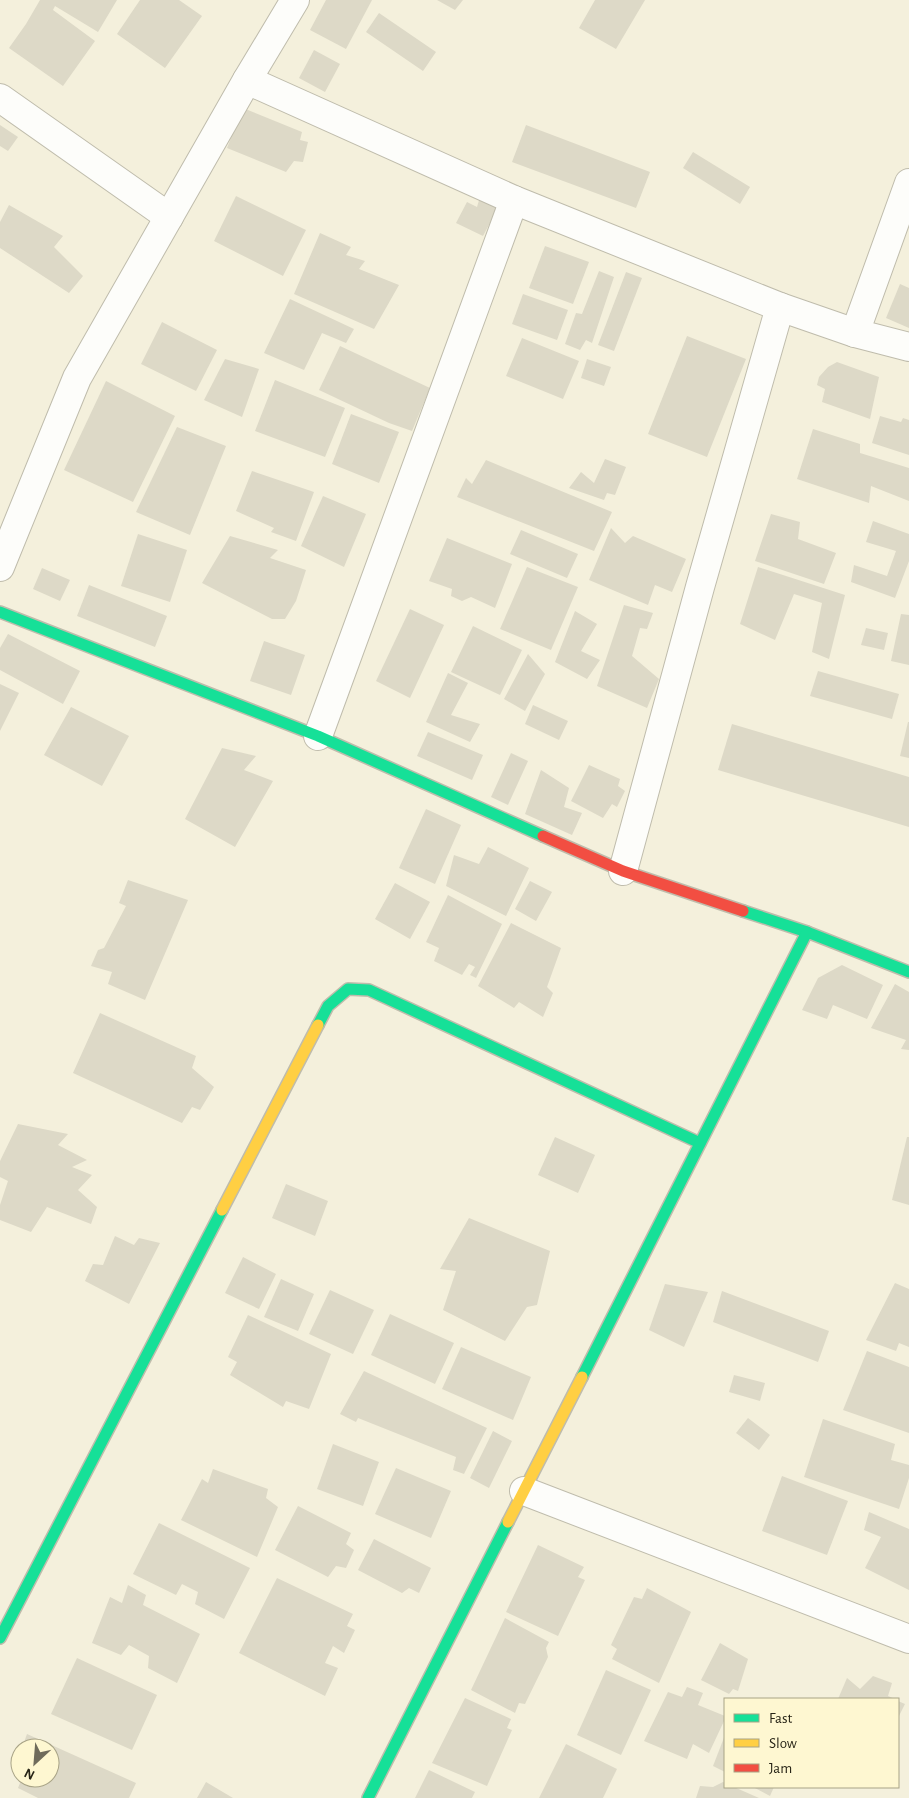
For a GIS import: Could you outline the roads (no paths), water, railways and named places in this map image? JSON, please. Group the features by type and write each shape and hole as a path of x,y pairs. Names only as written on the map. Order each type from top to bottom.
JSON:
{"street":[{"path":"0,566 77,378 247,80 295,0"},
{"path":"247,80 514,200 780,307 855,333 909,348"},
{"path":"0,98 169,217"},
{"path":"855,333 909,183"},
{"path":"318,736 514,200"},
{"path":"623,871 700,587 780,307"},
{"path":"0,612 318,736 623,871 807,932 909,972"},
{"path":"368,1798 807,932"},
{"path":"0,1638 328,1006 348,989 369,990 700,1143"},
{"path":"524,1491 909,1639"}]}
